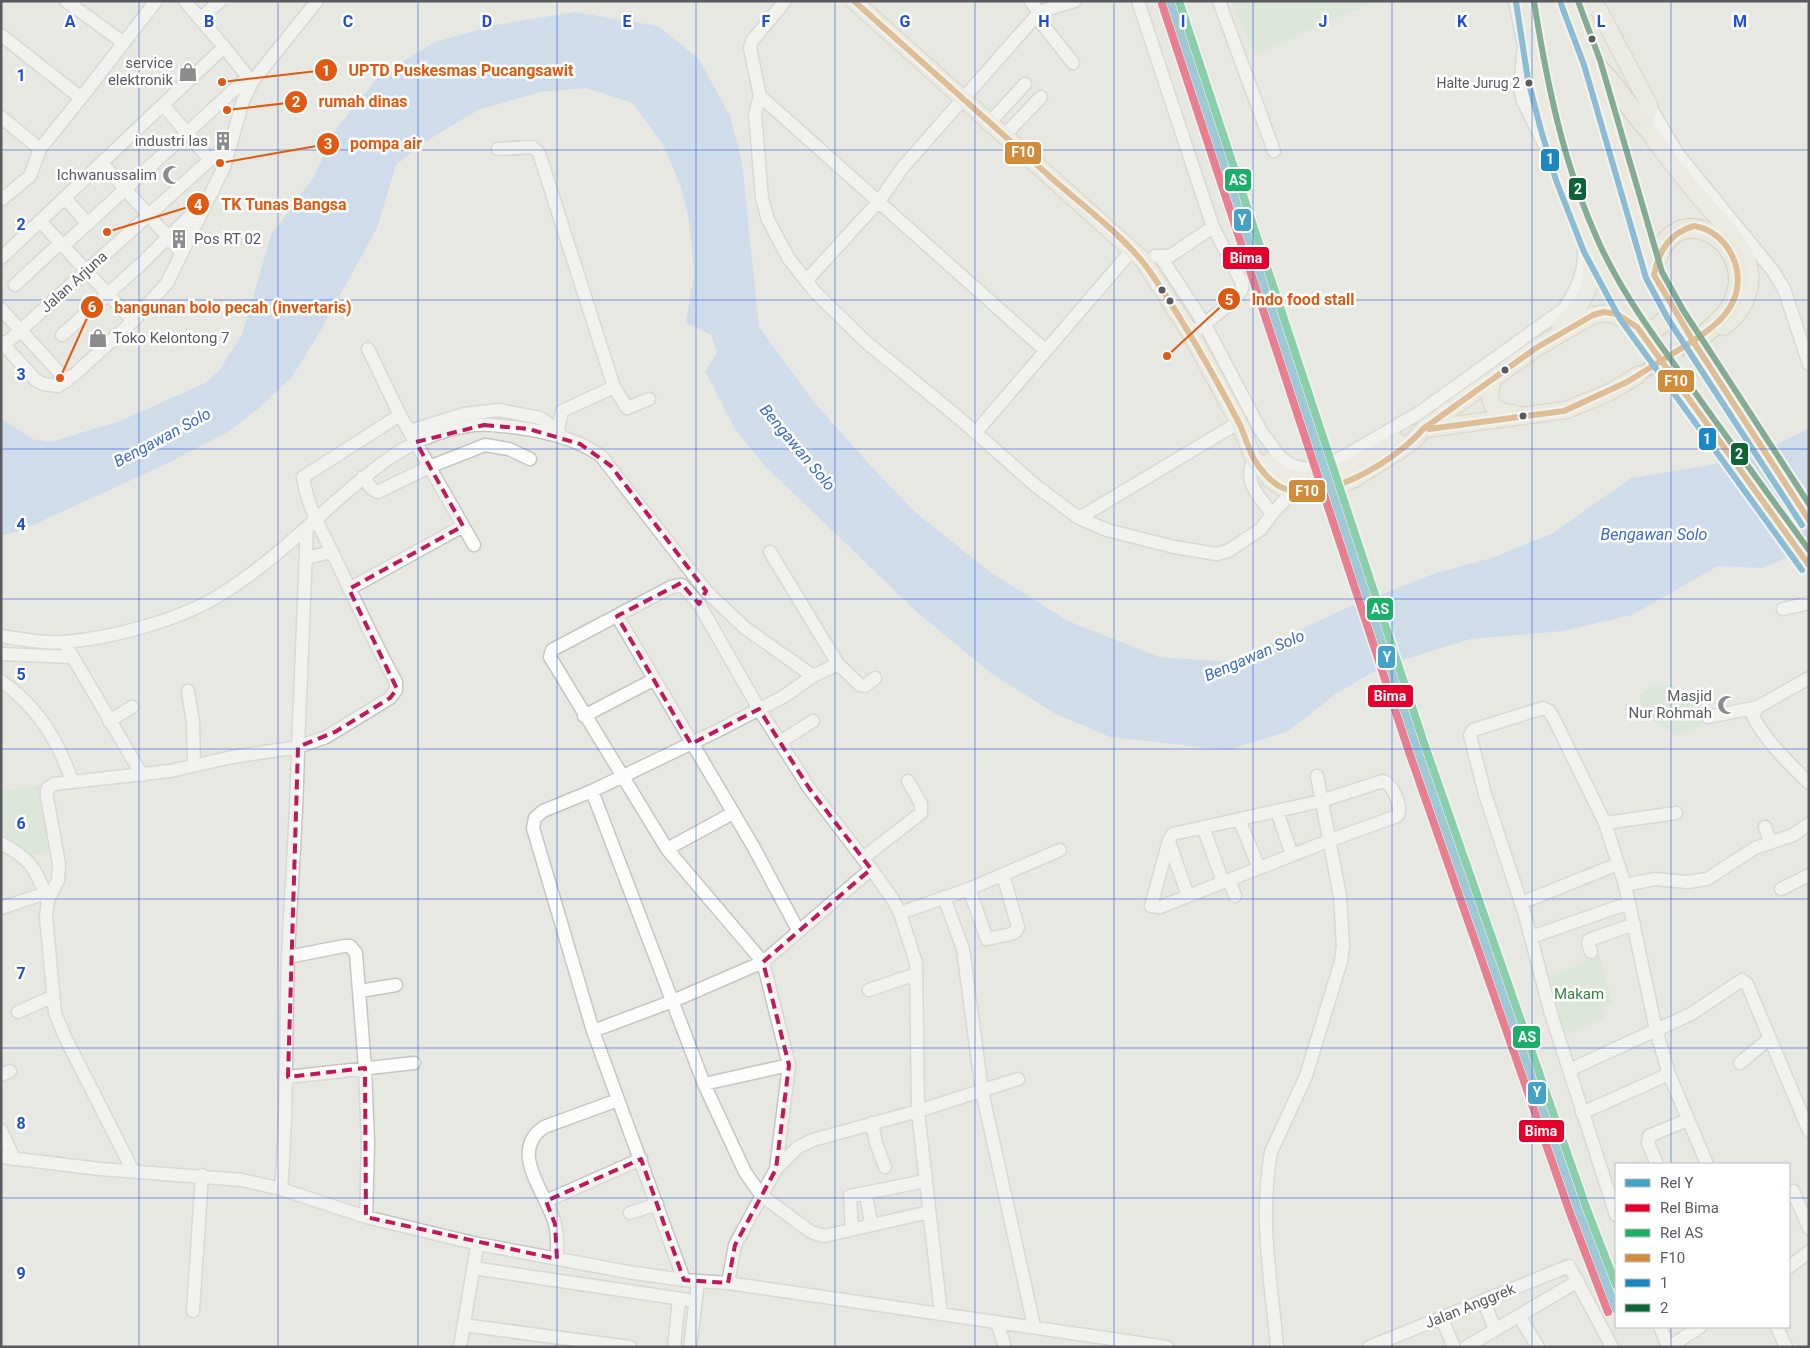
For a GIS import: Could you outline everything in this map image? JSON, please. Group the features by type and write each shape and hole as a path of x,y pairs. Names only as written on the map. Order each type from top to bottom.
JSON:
{"highway":[{"path":"1525,1 1527,34 1549,128 1564,177 1592,248 1618,300 1809,565"},
{"path":"1594,2 1571,6 1592,62 1654,275 1675,314 1809,520"},
{"path":"1592,62 1610,80 1646,126"},
{"path":"1654,275 1656,261 1664,243 1672,234 1682,229 1698,228 1707,230 1728,247 1737,268 1737,289 1729,309 1703,336"},
{"path":"1640,332 1675,314"}],"main road":[{"path":"854,1 1138,255 1191,334 1240,425 1254,459 1271,480 1293,491 1318,491 1354,479 1414,440 1423,429 1536,348 1593,315 1604,312 1617,314 1640,332"},
{"path":"1594,2 1648,105 1646,126 1669,160 1742,240 1749,268 1748,292 1742,307 1727,324 1715,332 1703,336"},
{"path":"1536,348 1574,313 1585,298 1591,282 1592,248"},
{"path":"1240,425 1270,466 1285,476 1298,480 1311,480 1338,472 1393,434 1566,410 1610,392 1638,375"},
{"path":"1494,378 1490,389 1493,405 1500,411 1531,415"}],"street":[{"path":"66,1 124,43"},
{"path":"1,200 30,176 40,149 156,1"},
{"path":"185,1 250,80"},
{"path":"200,19 220,1"},
{"path":"15,285 88,224 187,132 250,80 317,1"},
{"path":"785,1 752,42 750,48 760,96 755,114 765,211 789,259 837,316 976,432 1036,486 1078,518 1107,530 1217,554 1228,550 1262,529 1272,514 1293,491"},
{"path":"1031,1 1037,14 1073,63"},
{"path":"806,281 879,201 903,167 1037,14 1075,1"},
{"path":"1138,1 1213,227 1242,283 1242,289 1232,302 1191,334"},
{"path":"1220,1 1274,151"},
{"path":"1160,256 1204,323 1261,432 1279,456 1291,465 1304,469 1331,464 1393,434 1564,308 1578,289 1585,252 1542,137 1523,101 1520,88 1527,34 1515,1"},
{"path":"1,35 81,98"},
{"path":"4,250 65,198 224,47"},
{"path":"3,344 36,380 51,386 58,386 67,381 133,320 166,283 224,167 234,139 250,80"},
{"path":"990,122 1025,84"},
{"path":"760,96 1046,351"},
{"path":"1005,136 1041,97"},
{"path":"163,105 210,160"},
{"path":"1648,105 1677,153 1742,240 1767,261 1784,289 1809,364"},
{"path":"1,117 40,149"},
{"name":"Jalan Arjuna","path":"3,344 234,139"},
{"path":"498,150 532,147 539,152 614,387 627,408 649,399"},
{"path":"102,163 182,252"},
{"path":"65,198 88,224"},
{"path":"62,335 109,294 188,218"},
{"path":"40,221 133,320"},
{"path":"976,432 1046,351 1138,255 1170,256 1213,227"},
{"path":"1,309 67,381"},
{"path":"368,349 400,415 474,544"},
{"path":"540,418 562,411 614,387"},
{"path":"1,636 64,642 164,621 205,604 256,571 413,437 464,414 491,410 540,418 559,433 601,456 706,591 745,628 813,676"},
{"path":"559,433 562,411"},
{"path":"494,425 511,412"},
{"path":"281,1189 286,1130 288,957 297,812 306,558 311,524 303,477 400,415"},
{"path":"413,437 466,426 494,425 559,433"},
{"path":"1078,518 1240,425"},
{"path":"363,478 372,489 378,492 429,467 485,445 509,449 530,459"},
{"path":"1254,459 1250,469 1250,484 1272,514"},
{"path":"1,908 47,896 56,887 59,864 46,791 54,784 142,775 298,747 334,732 390,698 396,690 396,682 332,552 311,524"},
{"path":"349,589 463,526"},
{"path":"306,558 332,552"},
{"path":"770,552 838,664 860,685 865,686 876,678"},
{"path":"776,1169 789,1065 763,962 667,849 584,716 549,655 552,650 679,584 684,586 699,604 759,709 809,788 872,869 900,913 916,964 918,1111 941,1314"},
{"path":"699,604 706,591"},
{"path":"1783,609 1809,603"},
{"path":"616,616 753,846 798,930"},
{"path":"64,642 142,775"},
{"path":"1,654 72,657"},
{"path":"684,1280 593,1030 533,828 535,818 543,810 592,791 691,744 759,709 813,676 838,664"},
{"path":"1708,717 1758,706 1809,678"},
{"path":"584,716 653,680"},
{"path":"1,681 28,704 43,721 65,760 72,782"},
{"path":"188,691 193,723 194,765"},
{"path":"1758,706 1752,714 1756,722 1784,758 1809,783"},
{"path":"109,721 132,707"},
{"path":"1615,1212 1582,1113 1521,903 1485,794 1470,735 1473,730 1543,708 1546,709 1555,721 1605,823 1625,885 1656,1030 1669,1074 1707,1163"},
{"path":"780,742 813,721"},
{"path":"1277,1347 1264,1225 1266,1185 1271,1152 1306,1076 1341,961 1342,921 1317,776"},
{"path":"863,858 921,813 921,804 908,780"},
{"path":"1383,781 1392,788 1400,811 1397,816 1160,907 1151,906 1168,842 1176,832 1321,801 1383,781"},
{"path":"592,791 704,1084 745,1172 761,1195 818,1235 824,1236 930,1212"},
{"path":"1277,811 1292,855"},
{"path":"667,849 733,813"},
{"path":"1605,823 1676,814"},
{"path":"1239,819 1259,868"},
{"path":"1625,885 1655,879 1692,882 1708,879 1743,855 1793,835 1809,824"},
{"path":"1203,827 1226,881 1235,896"},
{"path":"1765,827 1770,843"},
{"path":"1168,842 1188,896"},
{"path":"1,843 22,855 33,865 47,896 46,917 55,1013 65,1037 133,1171"},
{"path":"900,913 969,889 1060,850"},
{"path":"1521,903 1618,864"},
{"path":"593,1030 673,1002 763,962 798,930 872,869"},
{"path":"969,889 987,939 1011,934 1018,927 1003,875"},
{"path":"1781,889 1809,875"},
{"path":"944,898 963,949 982,1090 1034,1326"},
{"path":"1534,936 1629,903"},
{"path":"1591,952 1589,940 1634,924"},
{"path":"288,957 350,946 357,957 365,1068 366,1217"},
{"path":"870,990 916,974"},
{"path":"1569,1070 1701,1009 1742,980 1747,984 1809,1131"},
{"path":"360,991 396,985"},
{"path":"18,1012 52,997"},
{"path":"1740,1063 1770,1038"},
{"path":"288,1077 414,1063"},
{"path":"704,1084 789,1065"},
{"path":"1582,1113 1669,1074"},
{"path":"728,1283 735,1245 757,1208 761,1195 776,1169 804,1144 918,1111 1018,1079"},
{"path":"557,1259 555,1224 531,1171 529,1158 530,1144 535,1135 544,1127 618,1100"},
{"path":"1657,1163 1648,1143 1649,1136 1687,1120"},
{"path":"872,1123 876,1143 885,1167"},
{"path":"1,1130 8,1158 242,1180 281,1189 366,1217 478,1244 557,1259 684,1280 728,1283 1034,1326 1167,1347"},
{"path":"546,1201 641,1159"},
{"path":"193,1311 202,1176"},
{"path":"852,1229 850,1197 925,1181"},
{"path":"1793,1191 1809,1228"},
{"path":"866,1193 871,1224"},
{"path":"630,1213 657,1204"},
{"path":"460,1347 476,1252"},
{"path":"1790,1265 1809,1252"},
{"name":"Jalan Anggrek","path":"1369,1347 1386,1343 1442,1317 1566,1266 1570,1267 1578,1282"},
{"path":"473,1268 695,1301"},
{"path":"690,1347 698,1281"},
{"path":"1466,1347 1578,1282 1611,1347"},
{"path":"674,1347 679,1299"},
{"path":"1484,1301 1495,1330"},
{"path":"1519,1316 1538,1347"},
{"path":"1442,1317 1454,1347"},
{"path":"997,1322 1005,1347"},
{"path":"464,1325 630,1347"},
{"path":"1660,1328 1669,1347 1698,1328"},
{"path":"1777,1328 1786,1347"}],"highlighted area":[{"path":"484,425 529,429 580,444 611,466 706,591 699,604 681,583 617,616 691,744 759,709 809,788 871,869 763,962 789,1065 776,1169 735,1245 728,1283 684,1280 641,1159 546,1201 555,1224 557,1259 366,1217 365,1068 288,1077 298,747 335,732 390,698 397,689 349,589 463,526 416,442"}],"green space":[{"path":"1231,1 1374,1 1256,55"},
{"path":"1672,684 1679,692 1696,693 1704,716 1702,724 1678,736 1646,715 1639,696 1651,686"},
{"path":"39,785 42,787 53,844 46,853 32,855 1,834 1,794 3,791"},
{"name":"Makam","path":"1600,956 1612,1002 1603,1008 1604,1018 1564,1036 1545,978"}],"water":[{"name":"Bengawan Solo","path":"575,12 658,26 699,59 730,116 742,162 759,327 813,401 915,512 990,572 1068,621 1159,657 1231,662 1344,609 1436,573 1495,557 1553,533 1631,478 1710,465 1778,444 1809,428 1809,549 1763,568 1718,566 1632,615 1563,631 1471,639 1384,666 1337,693 1287,732 1227,750 1110,737 1054,713 992,674 918,613 764,465 735,429 705,371 717,353 711,335 686,323 694,274 689,220 680,184 663,145 633,103 586,88 540,92 478,110 428,140 396,165 377,228 318,335 292,377 259,408 228,432 164,465 20,531 1,536 1,418 32,439 51,442 120,421 205,383 218,372 242,335 271,235 315,175 336,129 379,76 435,42 496,25"}],"tunnel":[{"path":"1638,375 1703,336"}],"rail line":[{"name":"Y","path":"1170,1 1416,746 1578,1210 1615,1306"},
{"name":"AS","path":"1179,1 1424,743 1586,1207 1615,1282"},
{"name":"Bima","path":"1162,4 1408,749 1570,1213 1608,1312"}],"transit line":[{"name":"F10","path":"854,1 1133,250 1153,276 1198,349 1240,425 1254,459 1266,475 1279,486 1299,492 1318,490 1338,485 1378,466 1396,454 1423,429 1536,348 1593,315 1604,312 1617,314 1637,327 1809,565"},
{"name":"2","path":"1534,1 1558,125 1587,216 1610,265 1632,303 1657,340 1809,550"},
{"name":"2","path":"1578,1 1600,60 1662,272 1683,310 1809,504"},
{"name":"1","path":"1516,2 1528,80 1541,130 1556,180 1584,252 1620,319 1802,570"},
{"name":"1","path":"1561,4 1584,65 1646,278 1668,319 1802,525"},
{"name":"F10","path":"1694,226 1717,236 1726,246 1733,257 1737,269 1738,282 1736,295 1727,312 1713,326 1693,341 1654,275 1659,258 1667,244 1678,233 1694,226"},
{"name":"F10","path":"1429,429 1564,411 1627,382 1693,341"},
{"name":"F10","path":"1693,341 1809,520"}],"place":[{"name":"service elektronik","path":"188,72"},
{"name":"UPTD Puskesmas Pucangsawit","path":"222,82"},
{"name":"Halte Jurug 2","path":"1529,83"},
{"name":"rumah dinas","path":"227,110"},
{"name":"industri las","path":"223,141"},
{"name":"pompa air","path":"220,163"},
{"name":"Ichwanussalim","path":"172,175"},
{"name":"TK Tunas Bangsa","path":"107,232"},
{"name":"Pos RT 02","path":"179,239"},
{"name":"Toko Kelontong 7","path":"98,338"},
{"name":"Indo food stall","path":"1167,356"},
{"name":"bangunan bolo pecah (invertaris)","path":"60,378"},
{"name":"Masjid Nur Rohmah","path":"1727,705"}]}
